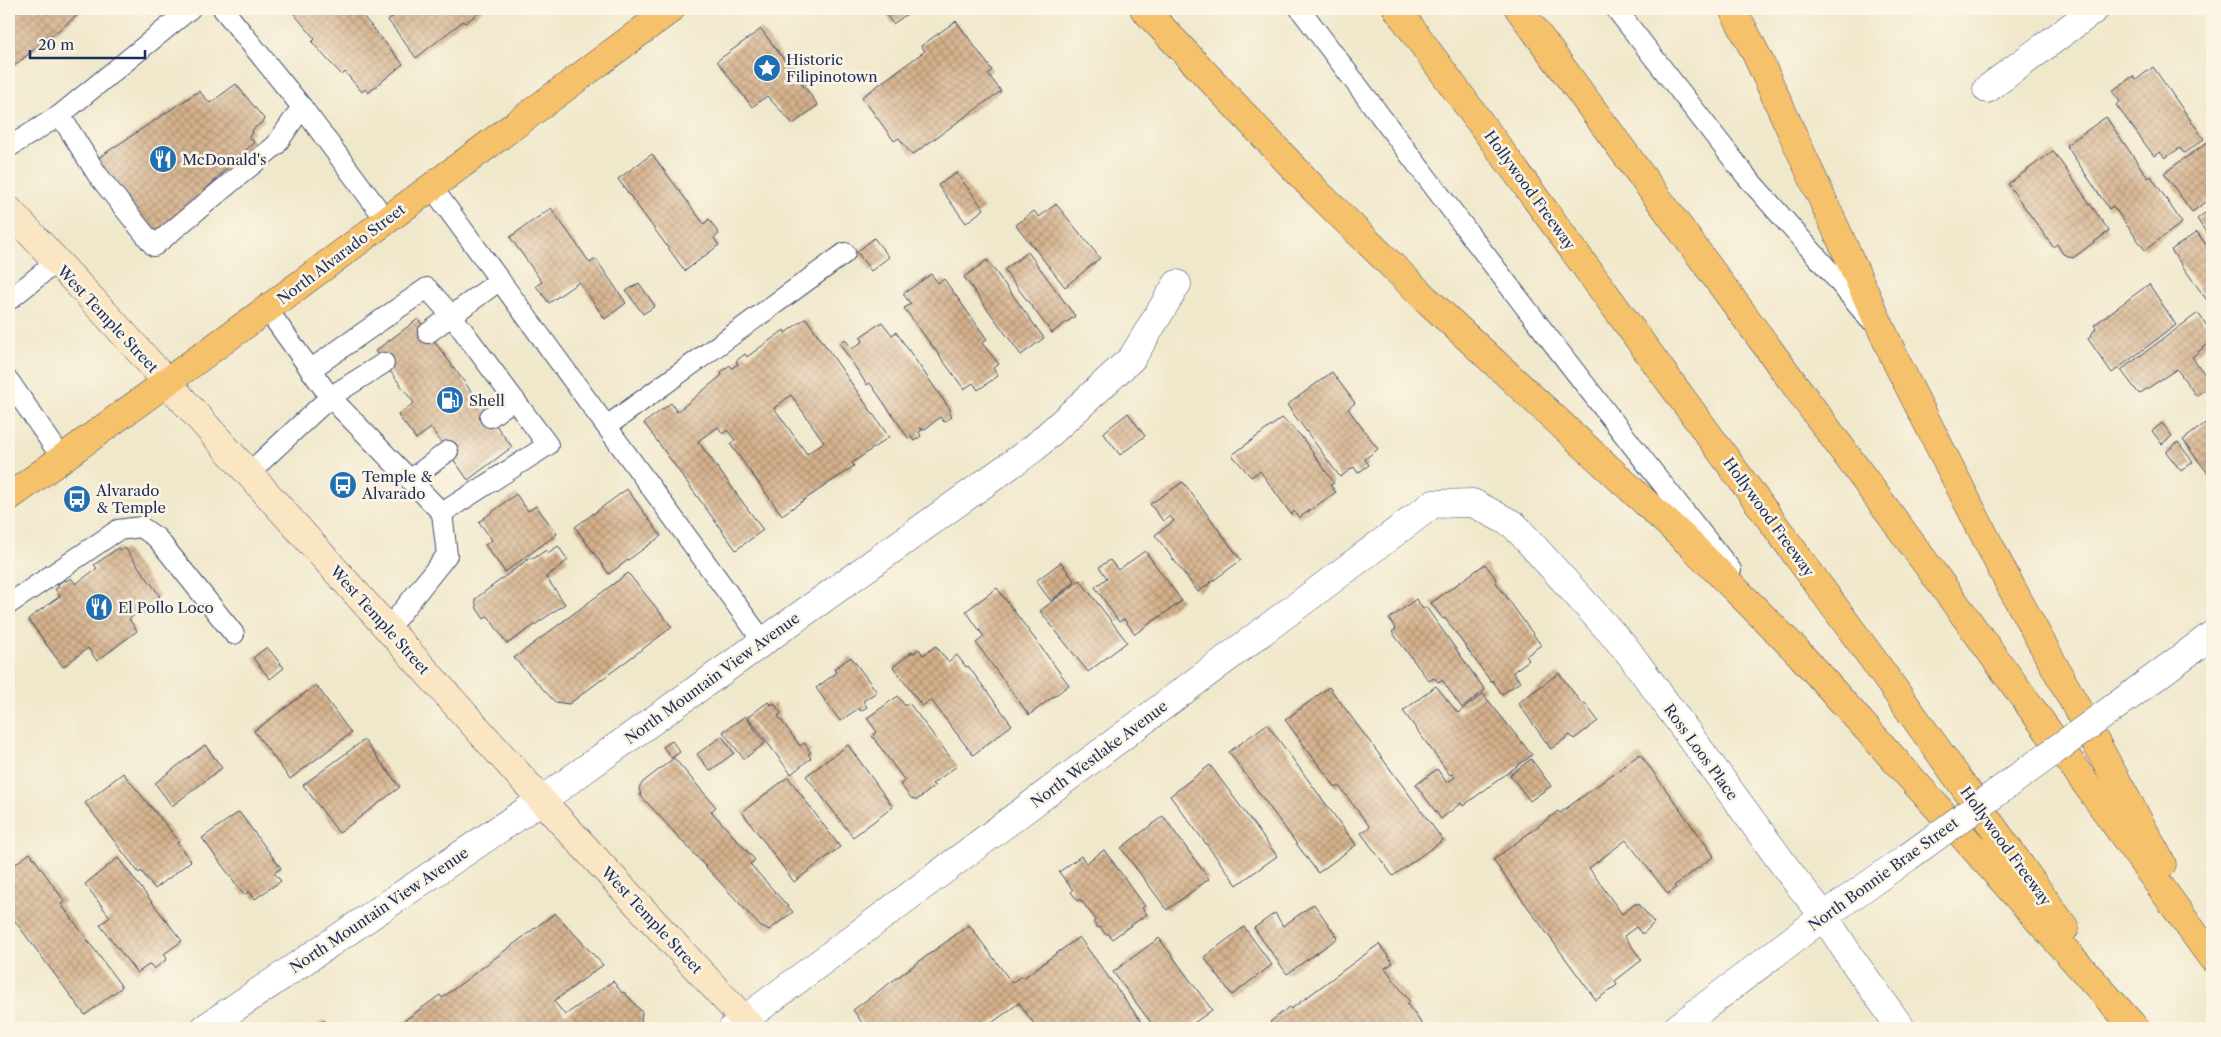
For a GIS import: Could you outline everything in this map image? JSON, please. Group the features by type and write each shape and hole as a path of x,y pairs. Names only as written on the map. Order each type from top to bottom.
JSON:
{"main road":[{"name":"North Alvarado Street","path":"9,496 267,309 671,9"},
{"path":"1144,9 1315,190 1419,292 1688,542 1797,651 2136,1028"},
{"name":"Hollywood Freeway","path":"1397,9 1877,665 2136,1028"},
{"path":"1519,9 1967,619 2212,958"},
{"path":"1733,9 1761,65 1897,363 2003,572 2212,958"},
{"name":"West Temple Street","path":"9,210 114,323 743,1026"}],"street":[{"path":"1987,89 2095,9"},
{"name":"North Mountain View Avenue","path":"205,1028 542,800 1034,448 1132,358 1177,284"},
{"name":"Ross Loos Place","path":"1473,503 1514,525 1627,650 1792,876 1824,916 1851,958 1902,1028"},
{"name":"North Westlake Avenue","path":"743,1026 1433,504 1473,503"},
{"name":"North Bonnie Brae Street","path":"1677,1028 1824,916 2212,635"}],"lane":[{"path":"9,146 60,115 190,9"},
{"path":"223,9 302,107 386,220"},
{"path":"1300,9 1612,421 1797,651"},
{"path":"1616,9 1740,169 1868,318 1897,363"},
{"path":"60,115 97,174 154,246 276,145 302,107"},
{"path":"431,186 763,641"},
{"path":"607,426 845,253"},
{"path":"9,300 56,262"},
{"path":"428,333 500,280"},
{"path":"310,370 427,288 452,316 548,445 442,513"},
{"path":"267,309 330,397 442,513 447,555 388,629"},
{"path":"248,474 330,397 384,363"},
{"path":"9,381 62,458"},
{"path":"490,417 514,399"},
{"path":"410,480 448,451"},
{"path":"9,604 118,530 140,528 157,538 234,634"}],"building":[{"path":"9,9 85,9 9,70"},
{"path":"290,9 357,9 403,64 368,93 365,89 362,92 345,72 342,75 312,42 315,39"},
{"path":"403,9 484,9 465,23 463,21 416,58 388,20"},
{"path":"882,9 914,9 893,24"},
{"path":"956,21 992,70 988,74 1001,91 912,155 899,138 894,141 862,97 925,51 921,46"},
{"path":"761,29 818,105 793,124 767,96 752,107 717,61"},
{"path":"2153,67 2204,139 2184,153 2180,148 2165,158 2160,152 2154,156 2116,105 2120,102 2112,91 2133,76 2136,80"},
{"path":"236,84 265,120 252,130 253,132 249,136 254,142 154,240 92,162 199,91 210,103"},
{"path":"2106,117 2148,178 2151,176 2182,223 2145,250 2113,206 2109,209 2066,145"},
{"path":"2209,141 2212,143 2212,198 2192,212 2164,173"},
{"path":"2053,151 2109,231 2073,258 2063,254 2057,244 2053,247 2008,184"},
{"path":"652,154 704,224 709,219 719,234 714,238 719,245 685,271 618,179"},
{"path":"956,173 984,209 966,223 938,185"},
{"path":"1056,204 1100,258 1065,287 1016,225 1034,211 1039,217"},
{"path":"551,208 590,263 596,259 626,303 605,319 579,282 549,303 536,286 542,282 510,237"},
{"path":"2212,208 2212,241 2197,219"},
{"path":"2197,232 2212,253 2212,301 2209,303 2171,250"},
{"path":"874,238 889,257 871,271 857,252"},
{"path":"1028,252 1075,316 1052,333 1004,270"},
{"path":"987,260 1044,338 1021,355 964,277"},
{"path":"931,274 938,283 944,279 987,339 982,343 999,364 993,368 998,376 978,390 973,383 964,389 904,308 911,304 903,294"},
{"path":"639,283 655,306 643,314 626,291"},
{"path":"2149,284 2176,325 2112,373 2088,339 2096,328 2094,325"},
{"path":"2198,313 2212,333 2212,341 2192,357 2212,384 2196,396 2177,369 2139,394 2121,370"},
{"path":"806,318 889,437 852,463 854,466 782,515 730,444 735,440 727,430 723,434 718,427 698,441 763,530 736,550 644,423 671,403 677,412 722,375 721,372 730,365 732,368 738,364 736,361 745,354 747,357 784,330 785,333","holes":["791,395 824,442 807,454 774,408"]},
{"path":"418,319 512,447 468,480 431,428 416,439 398,415 414,403 375,351"},
{"path":"882,322 892,335 896,332 951,411 949,412 952,417 944,422 940,417 924,430 920,428 922,430 919,432 921,436 914,441 911,437 909,439 870,383 867,385 840,344 845,339 852,349 863,341 860,337"},
{"path":"1332,372 1355,403 1348,409 1378,449 1365,459 1369,465 1358,473 1354,467 1340,477 1287,405"},
{"path":"1128,413 1145,436 1120,455 1103,433"},
{"path":"1282,418 1301,436 1334,483 1330,485 1336,492 1299,518 1294,511 1291,514 1260,471 1251,477 1232,455"},
{"path":"2212,418 2212,479 2183,440"},
{"path":"2162,423 2172,436 2162,444 2152,431"},
{"path":"2178,442 2193,462 2181,471 2166,452"},
{"path":"1183,482 1241,560 1198,592 1155,535 1174,521 1170,516 1163,521 1150,504"},
{"path":"627,489 661,536 609,574 575,527"},
{"path":"516,494 528,511 536,506 557,534 505,572 485,545 492,540 479,522"},
{"path":"558,546 568,560 546,577 565,604 507,644 488,616 484,619 477,609 475,599 531,557 533,559 546,550 548,553"},
{"name":"El Pollo Loco","path":"118,548 121,551 125,548 160,596 155,599 158,603 141,615 139,611 129,619 137,631 97,661 88,648 63,667 28,619 60,596 55,589 59,587 57,585 65,579 66,581 71,578 76,584 97,568 94,565"},
{"path":"1145,551 1182,601 1135,634 1124,619 1119,622 1095,587 1107,578 1099,567 1110,560 1118,570"},
{"path":"1061,562 1075,582 1051,601 1036,581"},
{"path":"1485,564 1541,645 1526,656 1529,660 1513,672 1520,682 1502,694 1492,680 1491,682 1445,618 1443,619 1431,603"},
{"path":"628,573 672,627 569,704 555,702 514,658"},
{"path":"1080,580 1127,642 1088,672 1040,611"},
{"path":"997,588 1069,685 1029,715 976,643 984,637 966,611"},
{"path":"1416,599 1423,609 1426,607 1485,690 1462,708 1442,680 1438,682 1434,678 1429,681 1392,632 1396,629 1389,619"},
{"path":"936,646 948,662 957,655 966,667 968,666 1012,725 973,755 931,700 922,706 893,667 912,652 914,653 919,649 923,655"},
{"path":"267,647 284,668 270,679 253,658"},
{"path":"851,657 877,692 863,701 867,707 861,711 859,708 840,721 816,688 836,673 834,669"},
{"path":"1559,673 1582,704 1585,703 1598,721 1574,739 1570,735 1551,749 1518,703"},
{"path":"316,685 351,733 290,779 254,731"},
{"path":"1436,686 1458,713 1483,694 1532,755 1463,806 1461,803 1441,819 1416,785 1437,769 1447,783 1455,777 1452,774 1450,775 1403,711"},
{"path":"1329,687 1443,840 1393,876 1361,833 1370,827 1339,786 1336,788 1285,720"},
{"path":"898,696 905,706 909,703 957,766 932,784 935,786 917,800 911,798 900,784 905,781 872,736 877,732 867,718"},
{"path":"768,702 771,705 774,703 781,713 778,716 800,746 804,743 811,752 808,754 811,758 791,774 748,717"},
{"path":"745,716 765,743 744,759 723,732"},
{"path":"1267,724 1356,845 1318,873 1229,752"},
{"path":"722,736 734,753 710,771 697,754"},
{"path":"364,740 400,787 339,833 303,785"},
{"path":"672,741 680,752 672,758 663,747"},
{"path":"205,745 222,768 172,806 155,783"},
{"path":"848,745 893,807 853,837 806,776"},
{"path":"1640,754 1714,856 1674,886 1676,888 1668,894 1626,840 1589,868 1622,914 1635,904 1639,904 1654,923 1644,933 1641,933 1636,927 1624,936 1642,960 1615,981 1617,985 1596,1000 1493,860 1558,811 1560,813"},
{"path":"674,758 716,807 711,811 755,860 750,864 793,912 769,930 761,927 641,796 639,788 643,782"},
{"path":"1531,759 1551,786 1530,801 1510,775"},
{"path":"1210,765 1277,856 1237,885 1170,796"},
{"path":"123,773 179,841 177,843 191,861 155,889 141,871 139,873 85,803"},
{"path":"788,777 840,847 794,882 742,812"},
{"path":"239,812 281,868 274,873 281,881 255,899 249,891 244,895 202,838"},
{"path":"1163,816 1209,879 1167,910 1121,848"},
{"path":"1104,850 1145,906 1142,908 1147,914 1112,939 1108,933 1106,935 1093,922 1096,920 1080,899 1078,901 1071,892 1073,890 1059,872 1081,856 1086,863"},
{"path":"30,853 65,902 61,904 122,987 85,1015 9,913 9,869"},
{"path":"118,858 182,941 164,954 167,959 154,969 150,964 137,973 100,925 110,917 85,884"},
{"path":"1314,904 1338,938 1287,974 1254,928 1275,913 1283,926"},
{"path":"555,913 603,965 554,1001 565,1015 613,981 622,993 624,992 642,1012 641,1024 635,1028 394,1028 440,995 442,998"},
{"path":"969,925 1012,983 1021,976 1023,978 1079,937 1146,1028 1037,1028 1019,1003 985,1028 866,1028 853,1010"},
{"path":"1244,927 1272,965 1232,995 1204,957"},
{"path":"1159,938 1212,1010 1187,1028 1155,1028 1113,972"},
{"path":"1379,944 1393,963 1385,968 1410,1002 1407,1004 1425,1028 1266,1028 1272,1024 1270,1022 1289,1007 1291,1009"},
{"path":"324,1020 330,1028 313,1028"}],"place":[{"name":"Historic Filipinotown","path":"767,68"},
{"name":"McDonald's","path":"163,159"},
{"name":"Shell","path":"450,400"},
{"name":"Temple & Alvarado","path":"343,485"},
{"name":"Alvarado & Temple","path":"77,499"},
{"name":"El Pollo Loco","path":"99,607"}]}
